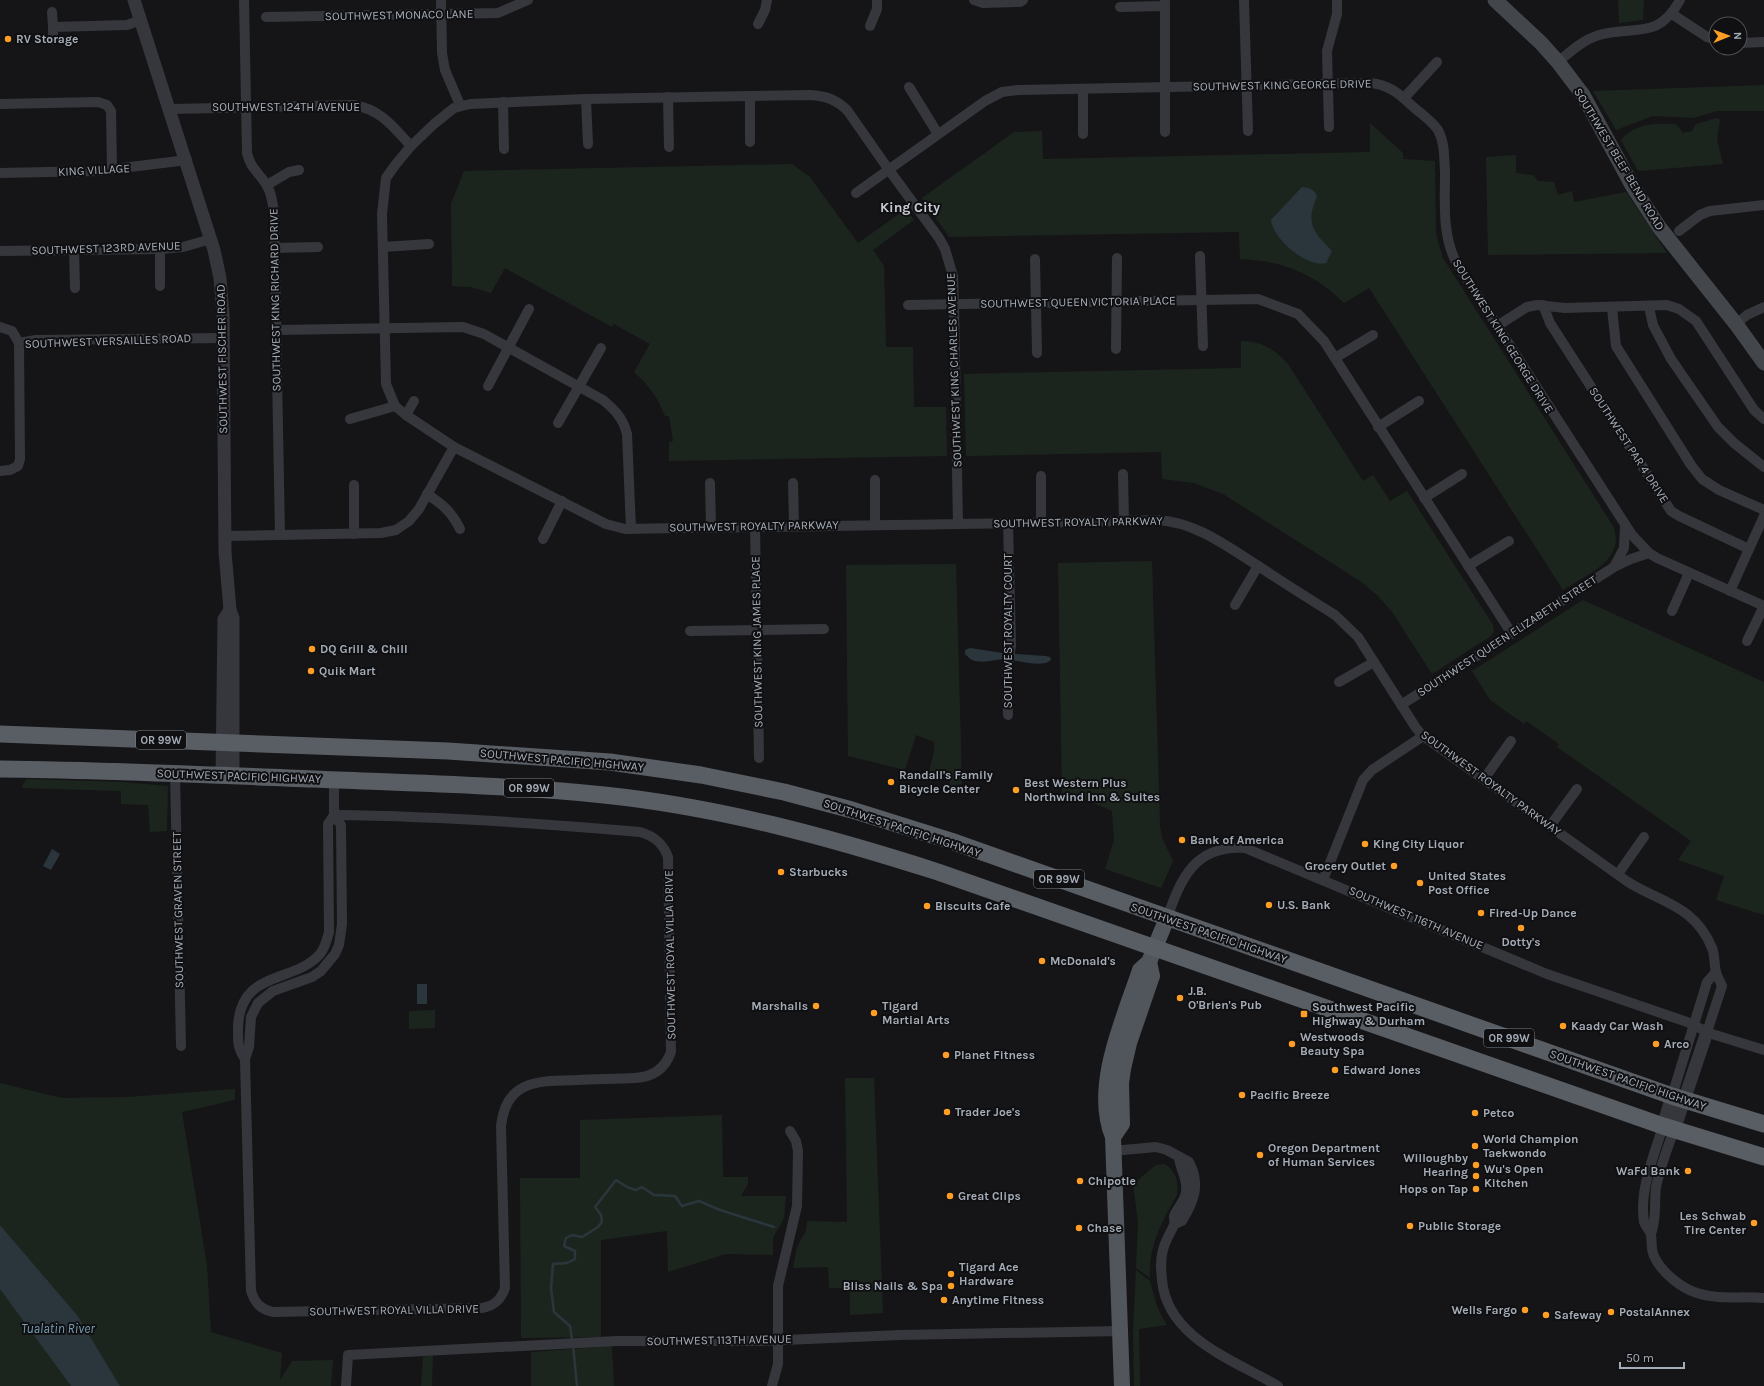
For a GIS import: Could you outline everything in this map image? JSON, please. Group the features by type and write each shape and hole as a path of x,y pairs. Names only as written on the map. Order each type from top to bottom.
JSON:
{"highway":[{"name":"SOUTHWEST PACIFIC HIGHWAY","path":"0,734 448,751 576,758 641,766 716,778 784,792 912,828 1678,1098 1764,1124"},
{"name":"SOUTHWEST PACIFIC HIGHWAY","path":"0,769 494,786 554,790 621,797 701,809 798,830 879,853 1152,955 1668,1128 1764,1157"}],"main road":[{"name":"SOUTHWEST BEEF BEND ROAD","path":"1495,0 1541,42 1558,62 1582,95 1633,187 1659,228 1736,324 1764,363"},
{"path":"1122,1386 1121,1331 1112,1144 1122,1124 1121,1083 1129,1042 1152,976 1152,955 1167,918"}],"street":[{"name":"SOUTHWEST FISCHER ROAD","path":"134,0 187,160 211,239 220,278 223,338 225,536 230,610 224,619 228,776"},
{"name":"SOUTHWEST KING RICHARD DRIVE","path":"244,0 246,107 249,160 252,168 267,185 272,197 274,211 280,535"},
{"path":"385,328 382,214 384,185 390,172 411,146 434,124 460,105 445,70 442,53 441,0"},
{"name":"SOUTHWEST MONACO LANE","path":"266,17 498,13 528,0"},
{"path":"758,24 765,10 767,0"},
{"path":"870,26 877,9 877,0"},
{"path":"974,0 983,3 1020,2 1023,0"},
{"path":"1244,0 1248,131"},
{"path":"1329,127 1327,51 1337,14 1337,0"},
{"path":"1558,62 1576,46 1588,39 1610,32 1646,29 1672,14 1680,0"},
{"path":"1120,7 1165,3 1165,132"},
{"path":"52,12 53,40"},
{"path":"1672,14 1708,37"},
{"path":"53,27 127,25 141,20"},
{"path":"1748,43 1764,42"},
{"path":"1404,98 1438,62"},
{"name":"SOUTHWEST KING GEORGE DRIVE","path":"856,193 985,101 1002,92 1246,85 1378,83 1388,86 1433,124 1442,139 1446,228 1448,245 1456,262 1625,526 1638,543 1649,553 1764,606 1748,641"},
{"path":"910,87 938,134"},
{"path":"1083,89 1084,134"},
{"name":"SOUTHWEST KING CHARLES AVENUE","path":"460,105 586,99 810,95 829,97 847,110 939,238 945,249 953,276 958,524"},
{"path":"750,96 750,142"},
{"path":"668,97 669,147"},
{"path":"586,99 588,144"},
{"path":"0,104 98,102 107,105 111,111 112,168"},
{"path":"503,102 504,149"},
{"name":"SOUTHWEST 124TH AVENUE","path":"170,109 354,105 368,108 379,114 411,146"},
{"name":"KING VILLAGE","path":"0,173 90,172 112,168 143,167 187,160"},
{"path":"267,185 289,172 299,170"},
{"path":"1679,230 1700,214 1710,211 1764,205"},
{"name":"SOUTHWEST 123RD AVENUE","path":"0,251 160,249 183,246 211,239"},
{"path":"383,247 429,244"},
{"path":"274,248 318,247"},
{"path":"160,249 160,286"},
{"path":"74,250 75,288"},
{"path":"1200,256 1204,346"},
{"path":"1116,349 1117,258"},
{"path":"1035,259 1037,353"},
{"name":"SOUTHWEST QUEEN VICTORIA PLACE","path":"908,305 1258,299 1298,314 1324,341 1378,428 1512,634"},
{"path":"1497,326 1527,307 1544,305 1565,308 1649,307 1667,305 1679,309 1696,322 1754,410 1764,420"},
{"name":"SOUTHWEST PAR 4 DRIVE","path":"1544,305 1550,323 1671,511 1678,516 1749,549"},
{"path":"1649,307 1653,325 1671,359 1718,428 1739,448 1764,467"},
{"path":"1736,324 1764,307"},
{"path":"1612,308 1616,346 1691,465 1702,479 1719,490 1764,510"},
{"path":"488,386 529,309"},
{"name":"SOUTHWEST VERSAILLES ROAD","path":"0,327 12,331 19,343 36,340 223,338"},
{"path":"276,330 463,327 475,330 579,387 613,408 625,424 629,448 631,528"},
{"name":"SOUTHWEST ROYALTY PARKWAY","path":"385,328 386,384 395,406 454,447 606,524 631,528 1169,520 1192,526 1335,615 1358,637 1401,705 1423,736 1639,889 1674,904 1692,916 1703,931 1712,949 1716,972 1722,986 1707,1032 1678,1098 1668,1128 1655,1198 1655,1222 1650,1234 1652,1249 1659,1265 1685,1288 1696,1293 1716,1297 1764,1298"},
{"path":"1335,358 1373,335"},
{"path":"0,470 10,470 18,466 20,459 19,343"},
{"path":"558,423 601,348"},
{"path":"406,415 414,401"},
{"path":"1378,428 1419,401"},
{"path":"350,420 395,406"},
{"path":"225,536 354,534 381,533 396,530 409,521 419,509 454,447"},
{"path":"1123,474 1124,521"},
{"path":"1424,498 1462,474"},
{"path":"1040,476 1042,522"},
{"path":"875,480 875,525"},
{"path":"710,483 711,527"},
{"path":"793,483 794,525"},
{"path":"354,485 354,534"},
{"path":"427,494 443,504 454,516 460,529"},
{"path":"543,539 562,501"},
{"path":"1730,591 1764,516"},
{"name":"SOUTHWEST ROYALTY COURT","path":"1008,523 1010,652 1007,666 1008,716"},
{"name":"SOUTHWEST KING JAMES PLACE","path":"755,526 760,758"},
{"name":"SOUTHWEST QUEEN ELIZABETH STREET","path":"1614,567 1624,548 1625,526"},
{"path":"1468,566 1509,541"},
{"name":"SOUTHWEST QUEEN ELIZABETH STREET","path":"1401,705 1614,567 1649,553"},
{"path":"1235,605 1258,566"},
{"path":"1672,611 1689,572"},
{"path":"690,631 824,629"},
{"path":"1339,682 1374,662"},
{"path":"1323,880 1363,780 1369,772 1423,736"},
{"path":"1484,779 1510,741"},
{"name":"SOUTHWEST GRAVEN STREET","path":"175,774 181,1046"},
{"name":"SOUTHWEST ROYAL VILLA DRIVE","path":"334,780 334,815 328,824 329,932 326,943 314,960 256,988 249,995 238,1022 238,1049 245,1059 251,1290 254,1300 265,1310 273,1312 482,1308 490,1306 499,1301 505,1288 501,1126 504,1110 509,1101 514,1094 524,1087 542,1081 635,1078 649,1076 667,1062 671,1052 669,866 665,850 656,839 648,834 640,832 541,823 407,816 334,815"},
{"path":"1550,826 1577,789"},
{"path":"1618,874 1644,837"},
{"name":"SOUTHWEST 116TH AVENUE","path":"1167,918 1181,881 1191,868 1209,855 1225,849 1233,847 1250,850 1547,974 1693,1025 1707,1032 1764,1050"},
{"name":"SOUTHWEST ROYALTY PARKWAY","path":"1678,1098 1693,1025 1707,982 1716,972"},
{"path":"772,1386 777,1369 778,1286 798,1196 798,1151 796,1141 790,1130"},
{"path":"1112,1144 1156,1147 1167,1150 1179,1157 1180,1166 1184,1172 1186,1182 1186,1194 1174,1217 1174,1224 1166,1241 1161,1259 1162,1287 1172,1311 1186,1330 1197,1340 1278,1386"},
{"name":"SOUTHWEST 113TH AVENUE","path":"346,1386 348,1355 617,1341 777,1340 1121,1331"}],"shaded area":[{"path":"1618,0 1644,0 1643,20 1619,23"},
{"path":"1764,85 1764,111 1717,111 1693,118 1653,116 1616,130 1593,91"},
{"path":"1717,118 1720,120 1717,140 1723,164 1638,171 1621,140 1632,130 1646,125 1676,124 1683,133 1692,131 1696,124"},
{"path":"1370,123 1403,153 1403,159 1435,161 1436,234 1443,258 1613,526 1616,538 1614,548 1609,557 1593,572 1563,590 1369,288 1344,303 1321,284 1296,270 1269,262 1240,259 1239,232 949,237 922,198 1014,132 1042,131 1043,159 1370,152"},
{"path":"1516,155 1516,173 1533,175 1538,181 1554,182 1558,195 1572,191 1574,202 1626,192 1667,253 1488,255 1486,157"},
{"path":"792,164 810,177 858,243 906,209 914,220 873,250 884,266 886,347 913,347 914,407 946,407 947,456 669,461 669,442 673,441 669,416 665,416 652,392 634,372 650,344 614,324 612,327 505,268 491,293 471,287 452,286 451,204 464,171"},
{"path":"1241,341 1261,344 1273,350 1288,364 1363,481 1373,475 1390,501 1407,491 1493,625 1494,631 1491,636 1432,674 1392,612 1377,595 1360,581 1223,494 1194,483 1162,479 1161,452 966,456 964,374 1241,368"},
{"path":"1152,561 1160,825 1162,838 1173,861 1161,888 1105,869 1114,840 1112,811 1074,795 1062,795 1058,563"},
{"path":"956,564 962,784 949,786 950,779 929,771 934,752 934,742 916,735 905,770 848,756 846,565"},
{"path":"1583,600 1764,682 1764,915 1716,900 1724,876 1678,860 1691,841 1557,747 1559,744 1526,721 1524,724 1490,700 1472,671"},
{"path":"27,779 122,782 168,786 167,831 150,832 148,805 121,804 121,791 22,788"},
{"path":"435,1010 435,1028 409,1029 409,1011"},
{"path":"845,1078 874,1078 883,1313 850,1315 850,1288 829,1288 828,1267 793,1268 797,1247 806,1231 807,1221 847,1222"},
{"path":"0,1083 62,1098 127,1097 235,1089 235,1100 182,1112 207,1265 211,1332 282,1353 280,1380 292,1361 333,1360 331,1386 120,1386 77,1315 0,1225"},
{"path":"722,1115 723,1177 748,1177 748,1184 741,1196 786,1196 784,1218 773,1238 773,1255 726,1254 668,1272 667,1231 601,1240 601,1337 521,1338 520,1178 580,1178 580,1120"},
{"path":"1165,1164 1172,1170 1176,1177 1178,1185 1177,1195 1157,1235 1151,1256 1150,1278 1136,1268 1138,1222 1133,1184 1156,1165"},
{"path":"1136,1270 1150,1281 1159,1310 1167,1325 1139,1329 1140,1386 1134,1386 1133,1329"},
{"path":"0,1289 6,1296 71,1386 0,1386"},
{"path":"612,1346 614,1386 531,1386 531,1352"},
{"path":"433,1355 432,1386 421,1386 423,1357"}],"water":[{"path":"1302,187 1309,188 1316,194 1317,197 1313,206 1311,221 1320,238 1332,251 1326,263 1318,263 1301,257 1284,243 1273,228 1271,220"},
{"path":"970,648 1003,653 1046,656 1050,657 1051,660 1047,663 1041,664 1008,659 979,662 971,659 965,654 965,650"},
{"path":"52,849 60,854 51,870 43,866"},
{"path":"417,984 427,984 427,1004 417,1004"},
{"name":"Tualatin River","path":"0,1225 77,1315 120,1386 71,1386 0,1289"}],"waterway":[{"path":"572,1340 570,1326 554,1312 551,1288 553,1264 567,1263 575,1259 575,1251 564,1246 566,1238 572,1235 582,1237 598,1227 602,1222 601,1215 595,1207 616,1180 627,1187 636,1190 642,1187 654,1195 675,1196 682,1206 699,1201 720,1210 774,1227"},
{"path":"573,1345 577,1386"}],"place":[{"name":"RV Storage","path":"8,39"},
{"name":"DQ Grill & Chill","path":"312,649"},
{"name":"Quik Mart","path":"311,671"},
{"name":"Randall's Family Bicycle Center","path":"891,782"},
{"name":"Best Western Plus Northwind Inn & Suites","path":"1016,790"},
{"name":"Bank of America","path":"1182,840"},
{"name":"King City Liquor","path":"1365,844"},
{"name":"Grocery Outlet","path":"1394,866"},
{"name":"Starbucks","path":"781,872"},
{"name":"United States Post Office","path":"1420,883"},
{"name":"U.S. Bank","path":"1269,905"},
{"name":"Biscuits Cafe","path":"927,906"},
{"name":"Fired-Up Dance","path":"1481,913"},
{"name":"Dotty's","path":"1521,928"},
{"name":"McDonald's","path":"1042,961"},
{"name":"J.B. O'Brien's Pub","path":"1180,998"},
{"name":"Marshalls","path":"816,1006"},
{"name":"Tigard Martial Arts","path":"874,1013"},
{"name":"Southwest Pacific Highway & Durham","path":"1304,1014"},
{"name":"Kaady Car Wash","path":"1563,1026"},
{"name":"Westwoods Beauty Spa","path":"1292,1044"},
{"name":"Arco","path":"1656,1044"},
{"name":"Planet Fitness","path":"946,1055"},
{"name":"Edward Jones","path":"1335,1070"},
{"name":"Pacific Breeze","path":"1242,1095"},
{"name":"Trader Joe's","path":"947,1112"},
{"name":"Petco","path":"1475,1113"},
{"name":"World Champion Taekwondo","path":"1475,1146"},
{"name":"Oregon Department of Human Services","path":"1260,1155"},
{"name":"Willoughby Hearing","path":"1476,1165"},
{"name":"WaFd Bank","path":"1688,1171"},
{"name":"Wu's Open Kitchen","path":"1476,1176"},
{"name":"Chipotle","path":"1080,1181"},
{"name":"Hops on Tap","path":"1476,1189"},
{"name":"Great Clips","path":"950,1196"},
{"name":"Les Schwab Tire Center","path":"1754,1223"},
{"name":"Public Storage","path":"1410,1226"},
{"name":"Chase","path":"1079,1228"},
{"name":"Tigard Ace Hardware","path":"951,1274"},
{"name":"Bliss Nails & Spa","path":"951,1286"},
{"name":"Anytime Fitness","path":"944,1300"},
{"name":"Wells Fargo","path":"1525,1310"},
{"name":"PostalAnnex","path":"1611,1312"},
{"name":"Safeway","path":"1546,1315"}],"district":[{"name":"King City","path":"910,207"}]}
